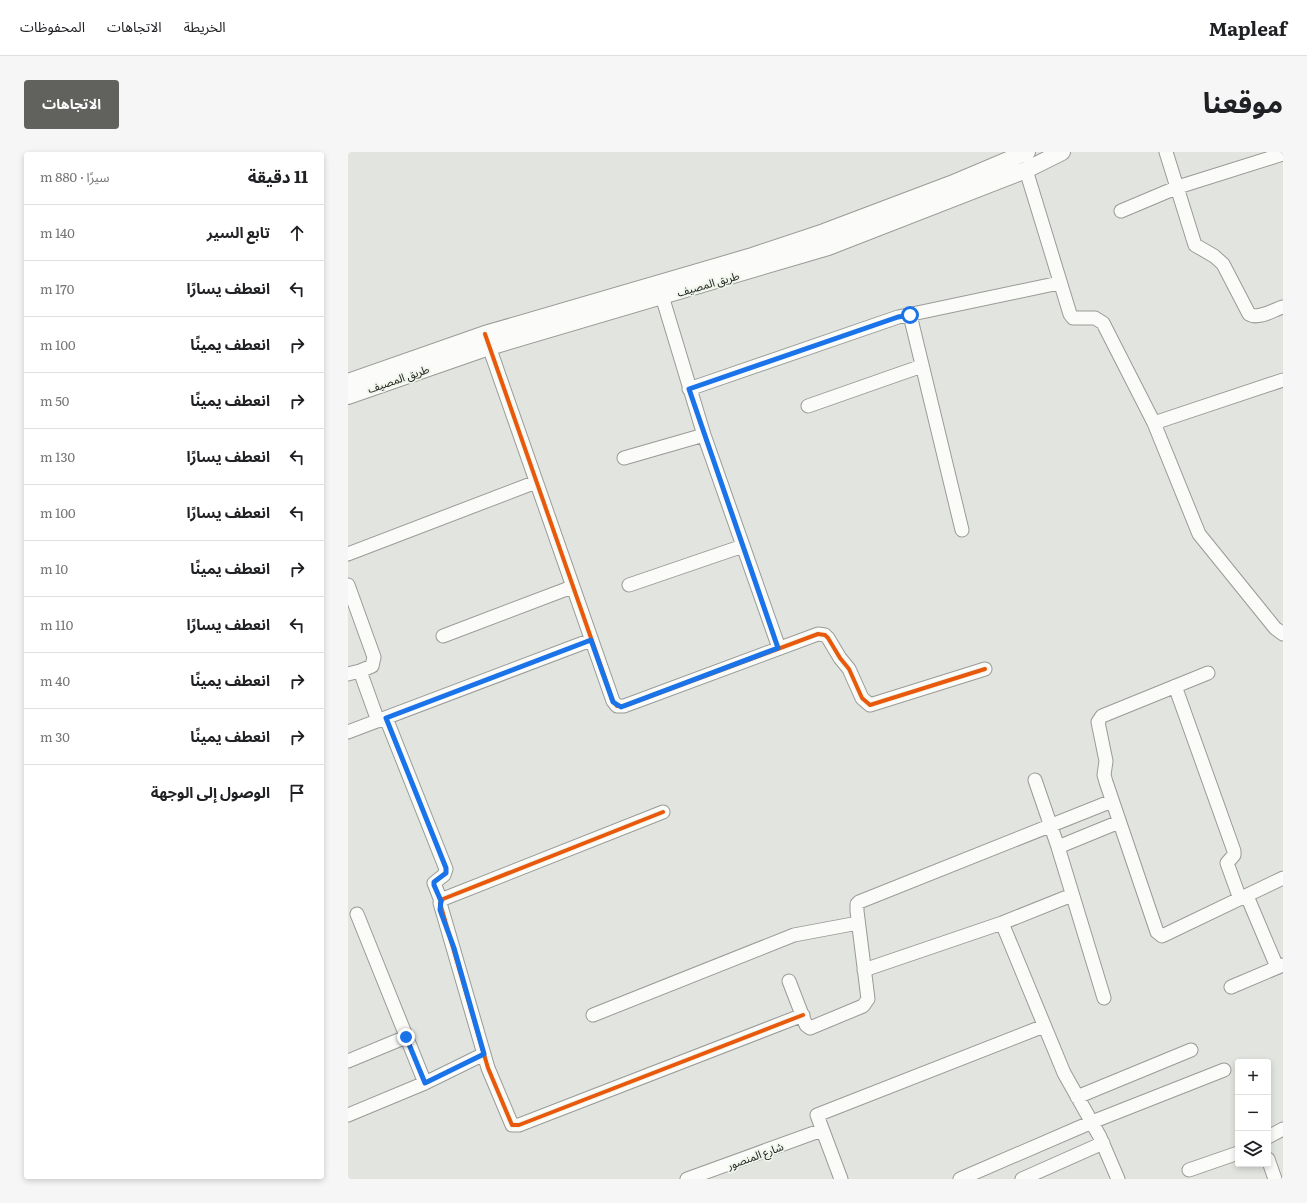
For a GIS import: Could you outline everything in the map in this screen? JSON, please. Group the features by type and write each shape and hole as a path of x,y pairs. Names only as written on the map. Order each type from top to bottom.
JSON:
{"street":[{"name":"طريق المصيف","path":"348,382 487,341 824,232 951,184 1027,152"},
{"name":"طريق المصيف","path":"348,396 487,341 662,296 828,247 1026,170 1062,152"},
{"path":"1166,152 1195,245 1214,256 1223,264 1249,314 1258,316 1283,307"},
{"path":"1121,212 1178,187 1283,154"},
{"path":"1026,170 1067,308 1073,318 1095,318 1103,323 1154,423 1198,534 1275,628 1283,634"},
{"path":"689,389 898,317 1059,283"},
{"path":"662,296 704,435 778,648"},
{"path":"910,315 962,530"},
{"path":"487,341 613,702 621,707 818,634 825,635 849,669 862,698 870,705 985,669"},
{"path":"808,406 922,366"},
{"path":"1154,423 1283,380"},
{"path":"624,458 704,435"},
{"path":"348,554 536,482"},
{"path":"629,585 743,546"},
{"path":"348,585 374,657 372,666 354,672 382,719 446,868 444,875 434,883 441,901 440,910 454,948 484,1054 511,1123 516,1126 803,1015"},
{"path":"443,636 572,587"},
{"path":"348,732 591,640"},
{"path":"1208,673 1098,719 1106,761 1104,775 1119,822 1160,935 1162,936 1283,878"},
{"path":"1175,686 1234,851 1234,855 1227,863 1243,897 1280,966 1231,987"},
{"path":"1034,780 1058,847 1104,998"},
{"path":"789,981 806,1025 813,1029 865,1005 868,999 858,923 857,907 860,902 1112,801"},
{"path":"441,901 663,812"},
{"path":"1058,847 1119,822"},
{"path":"864,970 1002,923 1072,895"},
{"path":"357,914 425,1083"},
{"path":"593,1014 794,935 858,923"},
{"path":"1002,923 1064,1073 1103,1143 1118,1179"},
{"path":"841,1179 817,1116 1044,1026"},
{"path":"348,1061 406,1037"},
{"path":"1077,1097 1191,1050"},
{"path":"348,1115 425,1083 484,1054"},
{"path":"960,1179 1092,1122 1224,1070"},
{"path":"1271,1135 1283,1129"},
{"name":"شارع المنصور","path":"687,1179 822,1130"},
{"path":"1022,1179 1103,1143"},
{"path":"1189,1170 1235,1154"},
{"path":"1271,1167 1275,1179"},
{"path":"1279,1179 1283,1178"}],"cycle path":[{"path":"485,334 613,701 617,706 624,706 818,634 825,635 828,638 840,658 849,669 862,698 870,705 985,669"},
{"path":"663,812 443,899 440,903 488,1068 512,1125 519,1125 803,1015"}],"route":[{"path":"406,1037 425,1083 484,1054 474,1024 454,948 440,910 439,906 441,901 434,885 436,880 446,873 446,868 386,718 591,640 613,702 617,706 621,707 778,648 689,389 898,317 910,315"}]}
